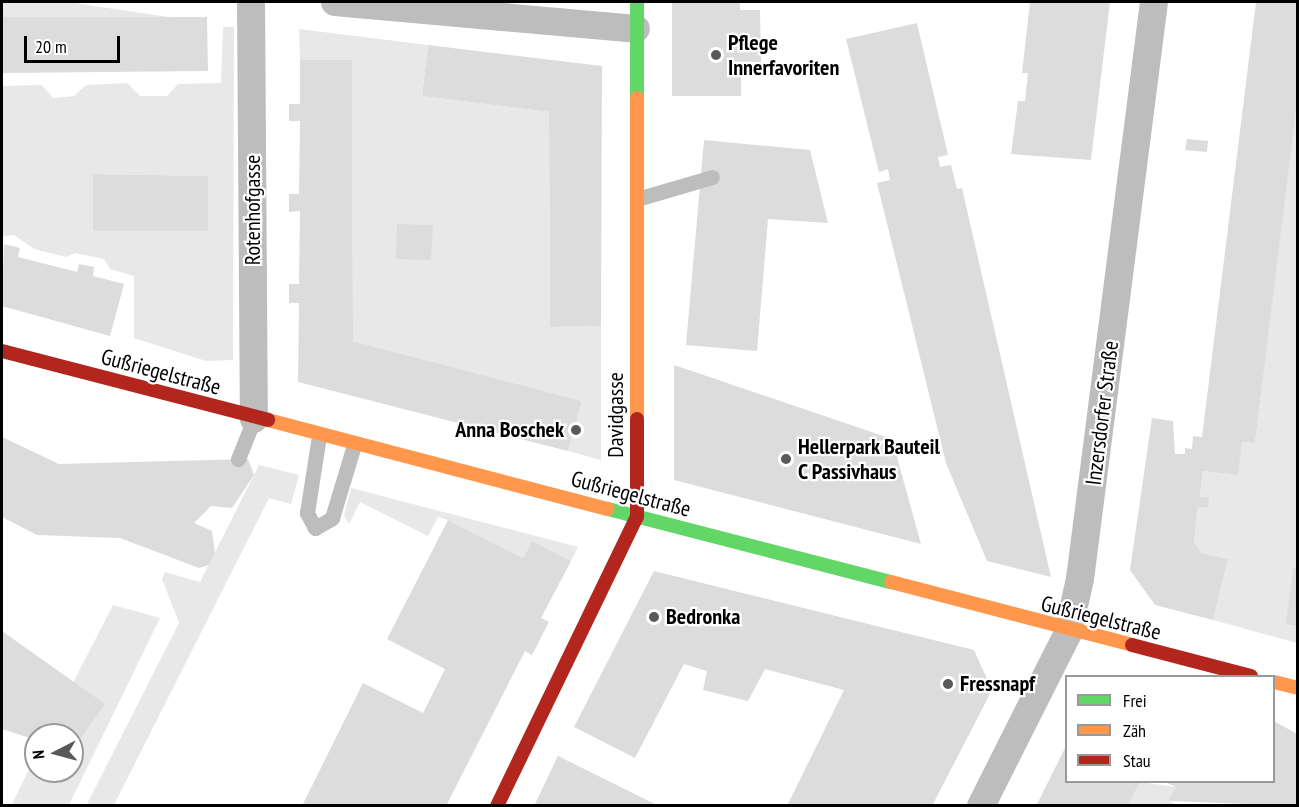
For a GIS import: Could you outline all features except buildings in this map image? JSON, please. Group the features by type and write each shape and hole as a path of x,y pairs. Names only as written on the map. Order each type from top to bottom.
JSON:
{"street":[{"name":"Rotenhofgasse","path":"251,2 254,419"},
{"path":"335,2 637,15"},
{"name":"Inzersdorfer Straße","path":"981,806 1068,633 1080,579 1154,2"},
{"name":"Davidgasse","path":"497,806 637,517 637,15"},
{"name":"Gußriegelstraße","path":"2,351 319,436 637,517 1068,633 1247,675"},
{"path":"1275,682 1298,688"}],"lane":[{"path":"637,199 712,177"},
{"path":"238,459 254,419"},
{"path":"319,436 307,513 315,528 332,518 354,445"}],"shaded area":[{"path":"2,2 67,2 169,17 2,17"},
{"path":"223,27 234,27 233,360 206,361 134,338 134,276 110,269 104,259 75,253 66,257 34,249 14,235 2,236 2,86 42,85 53,98 74,96 86,85 127,83 140,96 167,96 178,84 221,83","holes":["93,174 207,176 208,231 93,231"]},
{"path":"299,29 428,45 422,96 549,112 550,327 601,326 601,460 568,451 582,401 353,341 352,61 300,60"},
{"path":"1297,93 1297,643 1213,620 1228,559 1201,553 1194,541 1198,507 1208,508 1200,497 1203,471 1237,475 1242,442 1255,443"},
{"path":"259,465 299,475 291,504 269,498 114,805 86,806 179,623 162,579 165,572 200,582"},
{"path":"351,488 578,547 571,561 532,541 523,558 448,520 438,517 428,536 360,502 349,524 344,515"},
{"path":"113,605 160,618 84,774 84,723 52,723"},
{"path":"24,779 24,783 80,783 69,805 11,806"},
{"path":"1140,783 1176,787 1169,801 1177,805 1128,806"}],"traffic: fast":[{"path":"637,2 637,98"},
{"path":"608,509 891,582"}],"traffic: slow":[{"path":"637,98 637,419"},
{"path":"268,420 608,509"},
{"path":"891,582 1132,645"},
{"path":"1275,682 1298,688"}],"traffic: jam":[{"path":"2,351 268,420"},
{"path":"497,806 637,517 637,419"},
{"path":"1132,645 1247,675"}],"place":[{"name":"Pflege Innerfavoriten","path":"716,55"},
{"name":"Anna Boschek","path":"576,430"},
{"name":"Hellerpark Bauteil C Passivhaus","path":"786,459"},
{"name":"Bedronka","path":"654,617"},
{"name":"Fressnapf","path":"948,684"}]}
